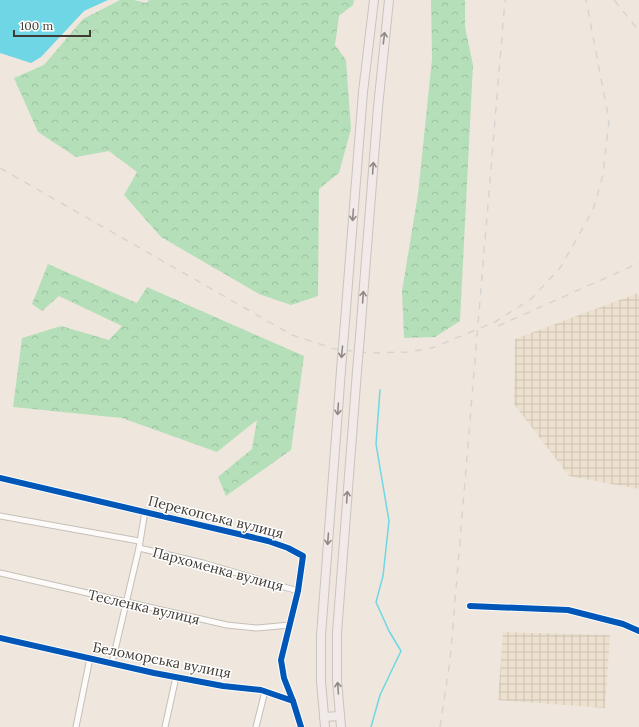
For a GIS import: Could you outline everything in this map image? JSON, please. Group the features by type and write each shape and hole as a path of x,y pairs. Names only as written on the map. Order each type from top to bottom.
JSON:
{"main road":[{"path":"325,727 321,667 321,636 362,99 374,0"},
{"path":"341,727 337,680 337,633 378,107 389,0"},
{"path":"324,717 340,716"}],"street":[{"name":"Перекопська вулиця","path":"0,478 268,541 288,548 303,556 298,591 281,660 284,678 293,701"},
{"path":"112,663 127,604 145,511"},
{"name":"Пархоменка вулиця","path":"0,516 139,541"},
{"name":"Пархоменка вулиця","path":"139,548 203,563 298,591"},
{"name":"Тесленка вулиця","path":"0,573 127,604 227,625 257,628 290,625"},
{"path":"470,606 568,610 623,624 639,631"},
{"name":"Беломорська вулиця","path":"0,638 176,677 223,686 265,691 293,701"},
{"path":"76,727 90,658"},
{"path":"165,727 176,677"},
{"path":"256,727 265,691"},
{"path":"293,701 301,727"}],"shaded area":[{"path":"638,293 639,489 569,476 514,404 515,339"},
{"path":"503,632 610,635 605,708 498,700"}],"green space":[{"path":"120,0 134,0 146,3 149,0 354,0 353,5 339,16 335,45 346,60 351,129 339,173 319,189 318,296 291,305 259,294 161,237 124,195 137,172 109,151 76,157 38,132 14,78 44,65 83,19"},
{"path":"431,0 465,0 465,27 473,65 460,321 435,337 404,338 402,291 418,194 432,59"},
{"path":"48,264 137,303 147,287 304,356 291,450 226,496 218,477 252,449 257,420 217,452 122,418 13,407 22,338 61,326 109,340 122,326 59,296 42,311 32,304"}],"water":[{"path":"0,0 108,0 84,11 41,57 31,63 0,53"}],"waterway":[{"path":"371,727 380,695 401,651 389,631 376,602 383,576 389,521 376,444 380,390"}],"railway":[{"path":"440,727 450,661 505,0"},
{"path":"0,168 292,335 335,349 371,353 408,352 432,348 495,322 531,299 560,268 593,210 603,175 609,120 586,0"},
{"path":"614,0 639,31"},
{"path":"498,326 639,263"}],"cycle path":[{"path":"0,478 268,541 288,548 303,556 298,591 281,660 284,678 293,701"},
{"path":"470,606 568,610 623,624 639,631"},
{"path":"0,638 154,673 223,686 261,690 293,701 301,727"}]}
